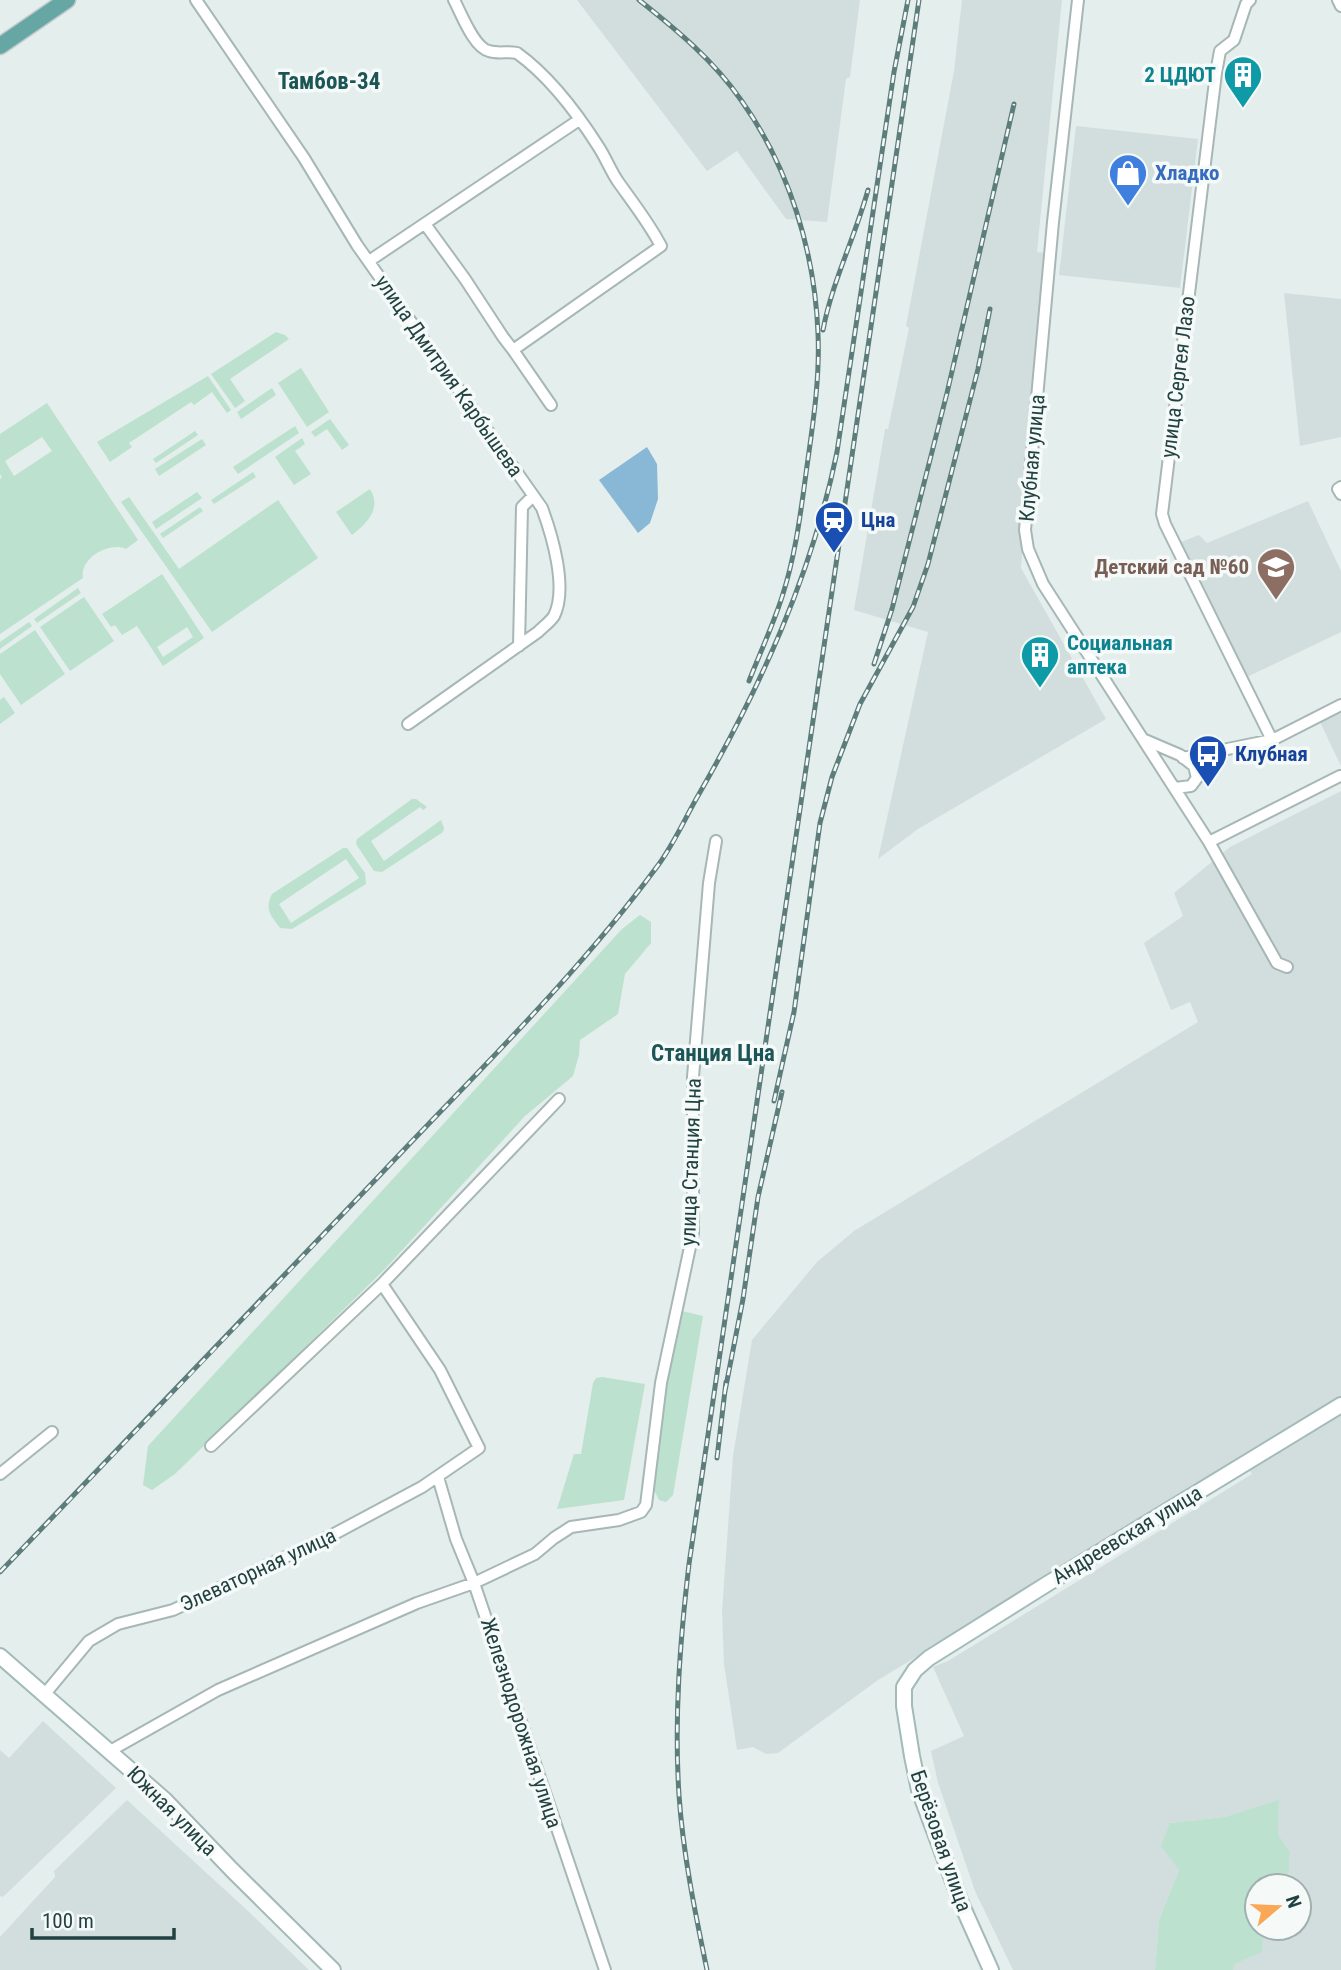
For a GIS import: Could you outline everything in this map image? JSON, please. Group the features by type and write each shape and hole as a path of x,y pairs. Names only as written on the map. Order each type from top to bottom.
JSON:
{"main road":[{"path":"0,46 67,0"}],"street":[{"name":"улица Дмитрия Карбышева","path":"196,0 304,158 369,261 542,508 552,535 559,573 559,600 553,617 538,632 408,724"},
{"path":"454,0 482,49 517,52 564,99 599,146 618,181 642,213 661,246 513,350"},
{"name":"Клубная улица","path":"1078,0 1053,222 1025,530 1028,548 1043,584 1209,842 1277,963 1287,967"},
{"name":"улица Сергея Лазо","path":"1250,0 1246,4 1234,40 1220,51 1216,73 1162,513 1272,740"},
{"path":"1338,0 1341,6"},
{"path":"369,261 579,120"},
{"path":"425,224 551,405"},
{"path":"519,646 522,507 533,496"},
{"path":"1184,758 1272,740 1341,705"},
{"path":"1143,739 1184,758 1194,766 1197,778 1191,786 1174,788"},
{"path":"1209,842 1340,776"},
{"name":"улица Станция Цна","path":"110,1751 218,1690 417,1603 474,1583 535,1554 571,1527 619,1520 641,1512 646,1505 661,1383 693,1233 693,1077 709,883 716,841"},
{"path":"211,1446 382,1284 559,1099"},
{"name":"Элеваторная улица","path":"44,1695 89,1641 118,1624 173,1611 334,1534 438,1477 479,1448 440,1370 382,1284"},
{"name":"Андреевская улица","path":"915,1670 929,1658 1047,1584 1341,1405"},
{"path":"0,1474 52,1432"},
{"name":"Железнодорожная улица","path":"438,1477 456,1539 474,1583 605,1970"},
{"name":"Южная улица","path":"2,1658 165,1800 333,1970"},
{"name":"Берёзовая улица","path":"915,1670 904,1687 904,1706 919,1790 961,1903 992,1970"}],"shaded area":[{"path":"577,0 860,0 850,77 846,79 827,222 786,219 737,151 707,171"},
{"path":"962,0 1062,0 1037,252 1047,253 1021,568 1106,719 918,829 878,859 928,632 854,610 885,429 888,429 909,328 906,326 954,71"},
{"name":"Хладко","path":"1076,126 1198,139 1180,288 1059,275"},
{"path":"1284,293 1341,299 1341,437 1300,446"},
{"name":"Детский сад №60","path":"1308,501 1341,571 1341,632 1247,677 1181,542 1199,535 1207,543"},
{"path":"1341,710 1341,766 1320,722"},
{"path":"1341,791 1341,1970 1233,1970 1235,1964 1261,1952 1262,1942 1313,1942 1313,1872 1289,1872 1290,1852 1278,1834 1279,1801 1224,1817 1170,1823 1179,1870 1159,1920 1155,1970 1013,1970 975,1891 938,1783 931,1751 964,1736 933,1667 948,1661 1252,1474 1242,1461 878,1680 778,1753 766,1754 753,1747 737,1750 724,1664 722,1612 733,1456 752,1340 817,1262 854,1231 1198,1022 1190,1002 1171,1010 1144,943 1183,916 1174,893 1230,847"},
{"path":"43,1721 116,1788 3,1897 0,1896 0,1750 9,1758"},
{"path":"127,1800 309,1970 0,1970 0,1937 55,1877 54,1871"}],"green space":[{"path":"276,332 289,339 230,379 245,401 235,408 211,374"},
{"path":"301,368 329,412 307,427 278,383"},
{"path":"208,376 231,410 227,413 212,392 194,405 191,402 129,443 132,447 110,462 97,442"},
{"path":"272,388 276,395 241,419 237,412"},
{"path":"47,403 138,540 126,549 112,547 97,553 86,564 83,578 0,634 2,477 0,434","holes":["42,437 52,451 14,476 5,461"]},
{"path":"330,419 349,445 342,450 327,429 315,437 311,432"},
{"path":"295,426 299,433 238,474 233,467"},
{"path":"195,431 198,435 156,463 153,459"},
{"path":"302,438 305,444 295,451 311,474 294,485 275,457"},
{"path":"202,439 206,445 159,476 155,469"},
{"path":"253,472 256,477 214,504 211,500"},
{"path":"370,489 374,509 363,526 352,535 336,512"},
{"path":"197,492 202,498 156,529 152,522"},
{"path":"129,497 179,569 278,500 318,558 212,632 121,502"},
{"path":"200,507 203,511 163,538 160,534"},
{"path":"162,574 204,638 163,666 137,626 122,635 115,625 111,627 102,614","holes":["187,627 193,637 163,657 157,647"]},
{"path":"78,588 81,593 37,623 34,619"},
{"path":"84,597 114,641 70,671 40,627"},
{"path":"29,622 32,626 0,649 0,642"},
{"path":"35,630 65,674 21,705 0,674 0,654"},
{"path":"4,697 15,713 0,724 0,700"},
{"path":"412,799 427,807 423,810 420,807 371,841 384,861 441,820 443,832 382,872 374,871 356,844 357,839"},
{"path":"343,848 347,848 365,873 366,884 292,929 280,928 271,916 269,904 272,894","holes":["346,859 359,878 291,923 279,904"]},
{"path":"640,915 651,922 651,943 625,974 618,1014 580,1040 573,1076 525,1116 384,1270 175,1474 152,1490 143,1485 148,1446 622,929"},
{"path":"682,1311 703,1316 673,1495 666,1502 659,1500 655,1492 651,1491 664,1385"},
{"path":"596,1378 645,1384 624,1500 557,1509 574,1454 581,1454 593,1383"},
{"path":"1279,1800 1278,1834 1290,1852 1289,1872 1243,1872 1243,1942 1262,1942 1262,1952 1235,1964 1233,1970 1155,1970 1159,1920 1179,1870 1161,1846 1170,1823 1224,1817"}],"water":[{"path":"647,447 657,464 658,499 650,523 638,533 599,480"}],"railway":[{"path":"639,0 707,59 741,100 758,126 786,182 805,242 811,272 816,303 818,367 800,515 782,597 749,681"},
{"path":"0,1572 557,988 624,909 673,841 722,753 763,670 782,628 814,542 837,452 894,72 908,0"},
{"path":"707,1970 686,1861 679,1795 678,1708 689,1564 919,0"},
{"path":"874,664 892,609 947,393 1014,104"},
{"path":"823,330 832,294 868,190"},
{"path":"774,1101 794,1012 820,823 832,777 860,704 913,607 928,564 978,369 990,309"},
{"path":"725,1391 743,1299 758,1197 782,1092"},
{"path":"717,1458 726,1382"}],"place":[{"name":"2 ЦДЮТ","path":"1243,109"},
{"name":"Хладко","path":"1128,207"},
{"name":"Цна","path":"834,554"},
{"name":"Детский сад №60","path":"1276,601"},
{"name":"Социальная аптека","path":"1040,689"},
{"name":"Клубная","path":"1208,788"}],"district":[{"name":"Тамбов-34","path":"329,81"},
{"name":"Станция Цна","path":"713,1053"}]}
